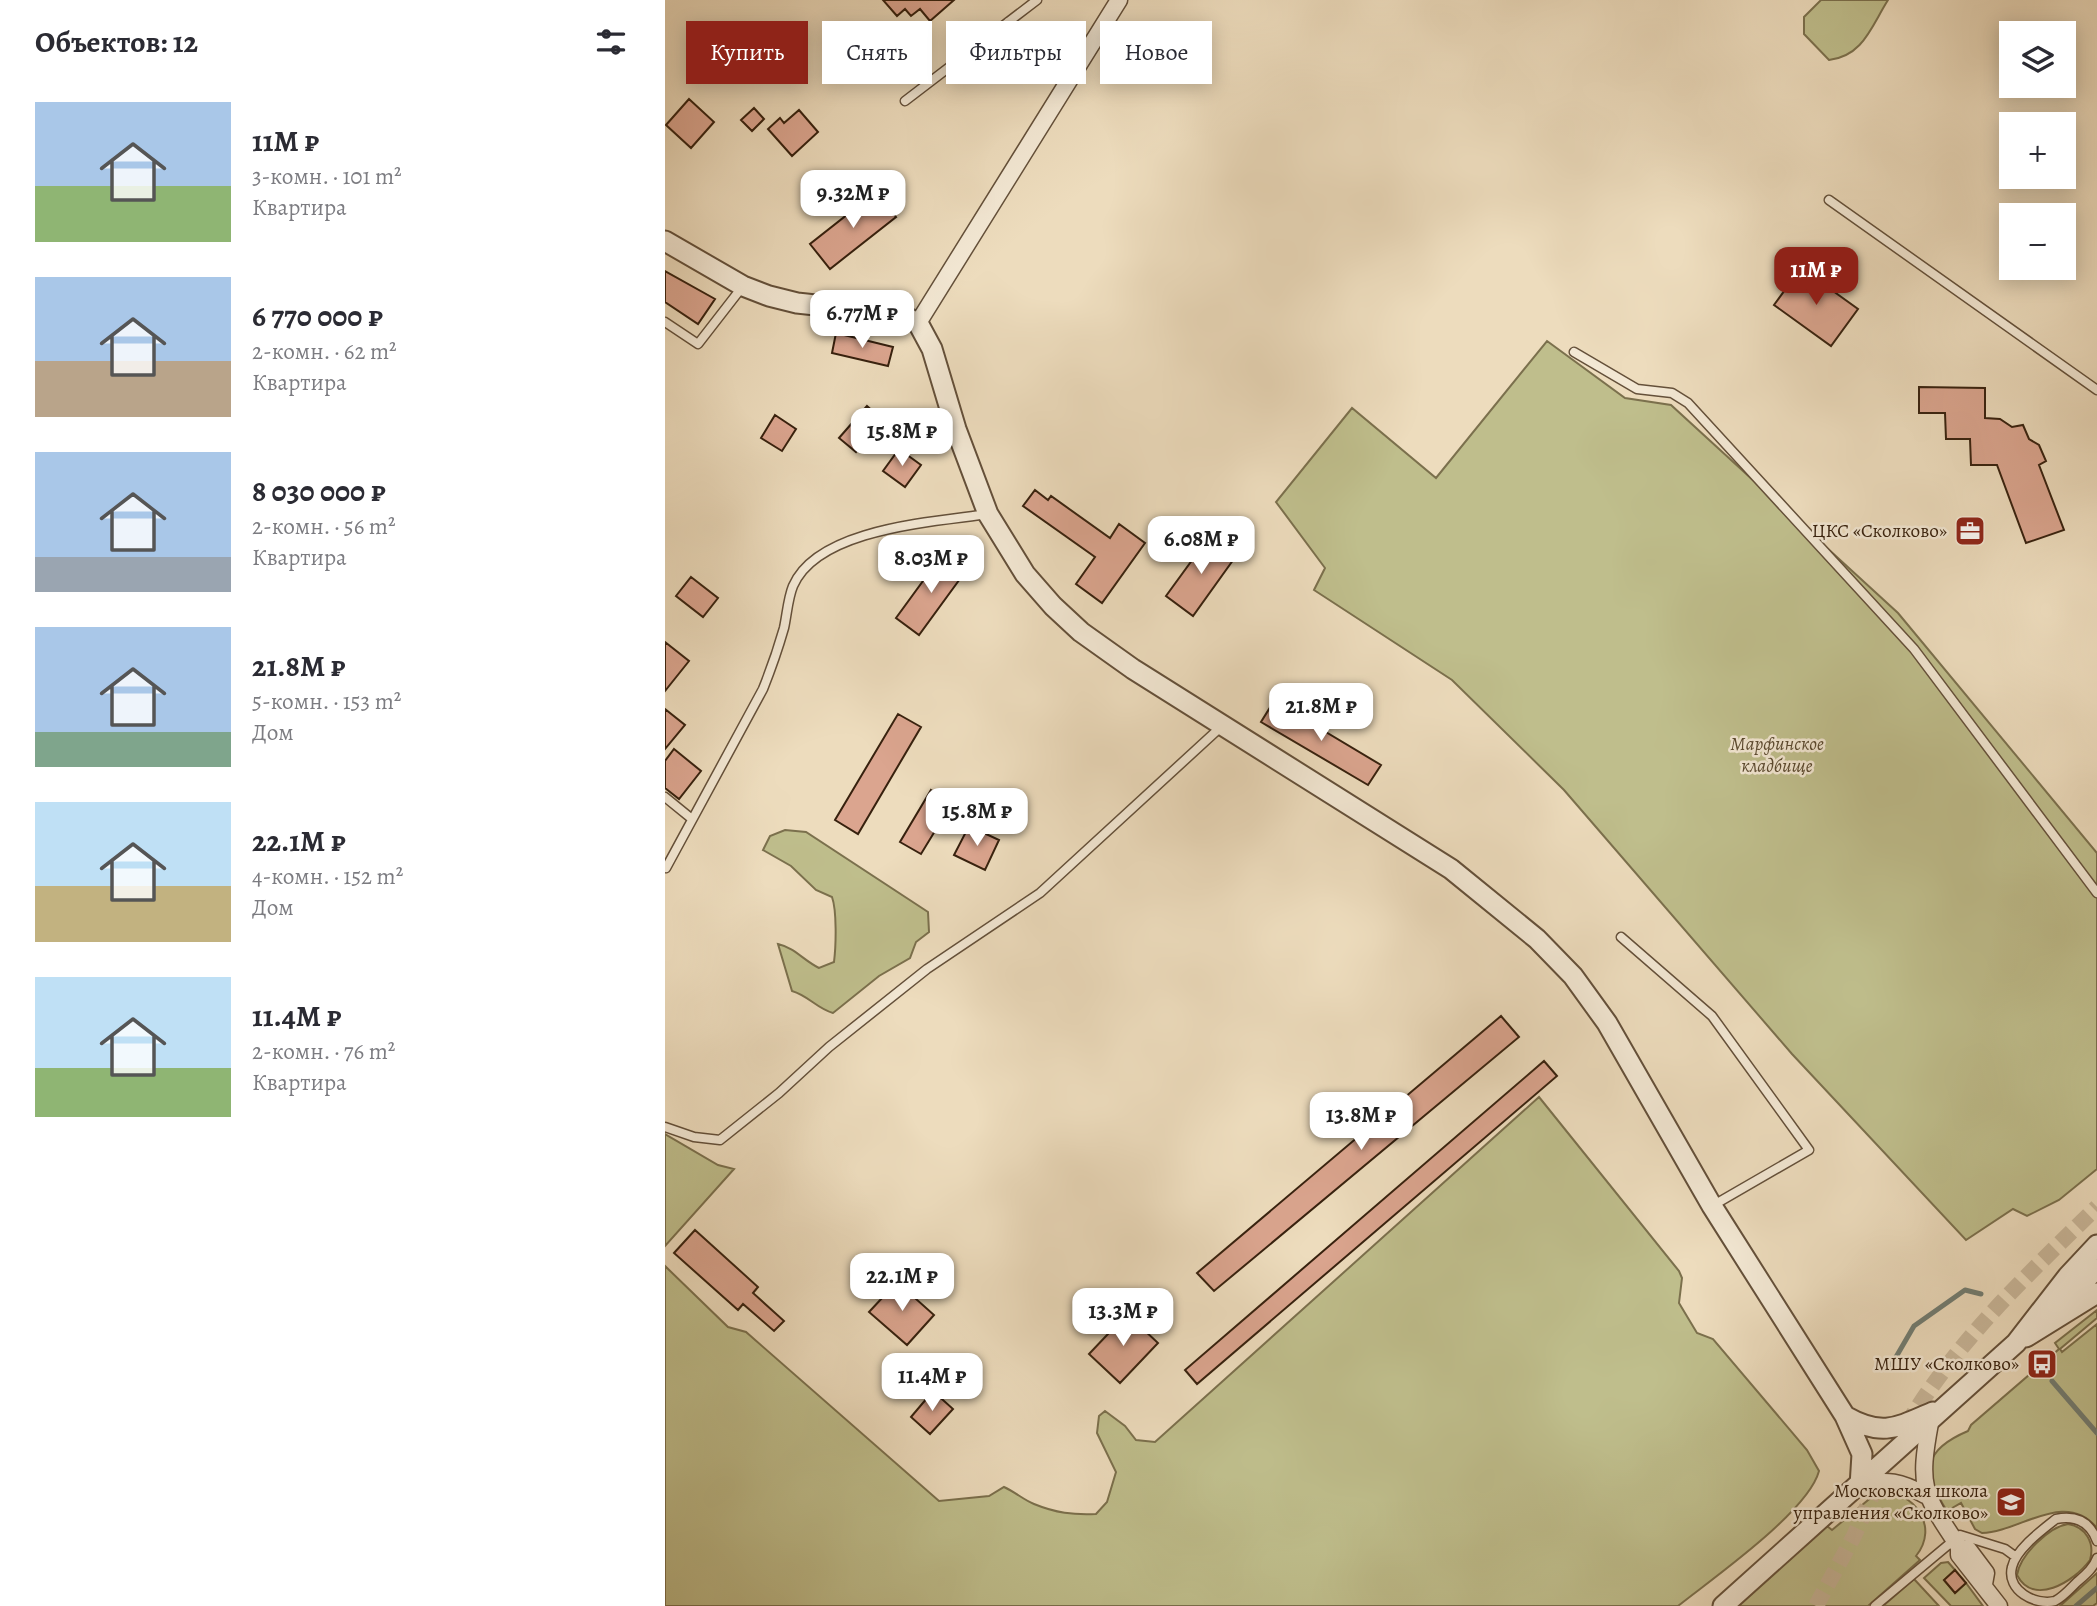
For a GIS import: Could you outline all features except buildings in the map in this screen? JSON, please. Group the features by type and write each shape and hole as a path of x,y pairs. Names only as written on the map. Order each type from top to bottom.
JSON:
{"street":[{"path":"918,323 1119,0"},
{"path":"665,241 743,286 797,303 899,314 918,323 932,349 956,429 988,514 1025,574 1081,632 1133,669 1451,869 1537,939 1573,976 1607,1024 1712,1206 1845,1416 1862,1454 1860,1486"},
{"path":"2016,1343 2067,1276 2097,1245"},
{"path":"1723,1606 1930,1423 2097,1269"},
{"path":"2016,1343 2097,1293"},
{"path":"1845,1416 1865,1428 1883,1430 1899,1427 1949,1404"},
{"path":"1930,1423 1922,1475 1926,1495 1956,1543 1959,1555 1999,1606"},
{"path":"1860,1486 1889,1480 1904,1483 1926,1495"}],"lane":[{"path":"1009,21 1037,0"},
{"path":"905,101 946,70"},
{"path":"1829,200 2097,390"},
{"path":"665,323 698,344 743,286"},
{"path":"1574,352 1637,388 1672,393 1688,403 1914,649 2097,893"},
{"path":"666,868 775,662 792,587 803,568 835,546 873,533 988,514"},
{"path":"665,1126 694,1137 720,1140 779,1093 829,1047 927,969 1050,885 1223,725"},
{"path":"665,797 692,819"},
{"path":"1621,937 1712,1016 1809,1150 1712,1206"},
{"path":"2097,1541 2086,1523 2068,1517 2056,1519 2016,1557 2011,1576 2014,1586 2025,1597 2045,1603 2063,1595 2090,1570 2097,1558"},
{"path":"1875,1606 1967,1536 2005,1549 2016,1557"}],"green space":[{"path":"1821,0 1888,0 1865,39 1850,53 1829,60 1804,34 1804,17"},
{"name":"Марфинское кладбище","path":"1547,341 1625,398 1671,405 1898,613 2097,853 2097,1169 2059,1200 2027,1216 2013,1209 1966,1240 1792,1054 1564,790 1452,680 1314,590 1325,568 1276,502 1352,408 1436,478"},
{"path":"785,830 806,832 928,912 929,932 916,942 910,958 879,976 833,1013 792,991 778,944 789,948 819,968 834,962 836,938 832,897 816,890 791,866 763,850 770,836"},
{"path":"1539,1097 1679,1271 1682,1278 1679,1303 1697,1333 1713,1339 1807,1450 1819,1471 1811,1487 1779,1524 1678,1606 665,1606 665,1266 728,1327 746,1332 939,1501 989,1496 1004,1487 1050,1510 1096,1514 1107,1502 1116,1472 1097,1433 1099,1416 1105,1411 1125,1426 1136,1440 1155,1442"},
{"path":"665,1134 718,1165 734,1169 665,1246"},
{"path":"2097,1310 2097,1318 2060,1349 2062,1352 2097,1324 2097,1528 2084,1517 2071,1512 2057,1512 1997,1531 1982,1533 1975,1529 1961,1503 1947,1511 1930,1473 1935,1454 1953,1438 1968,1431 1971,1425 2059,1349 2055,1343"},
{"path":"1879,1491 1903,1497 1912,1504 1920,1512 1925,1533 1923,1545 1916,1556 1920,1560 1868,1606 1737,1606 1827,1526 1832,1530"},
{"path":"2068,1524 2080,1529 2088,1537 2090,1560 2074,1576 2053,1588 2033,1589 2024,1584 2017,1575 2029,1551 2052,1530"},
{"path":"1948,1562 1955,1570 1944,1580 1955,1593 1966,1583 1983,1606 1951,1606 1924,1578 1941,1563"},
{"path":"2097,1573 2097,1603 2093,1606 2060,1606"},
{"path":"1914,1579 1939,1606 1883,1606"}],"waterway":[{"path":"1889,1369 1914,1326 1965,1290 1981,1294"},
{"path":"2052,1381 2097,1433"},
{"path":"2076,1606 2097,1588"}],"tunnel":[{"path":"1906,1426 1947,1366 1994,1310 2097,1207"},
{"path":"1816,1606 1854,1536 1883,1471"}],"place":[{"name":"ЦКС «Сколково»","path":"1970,531"},
{"name":"МШУ «Сколково»","path":"2042,1364"},
{"name":"Московская школа управления «Сколково»","path":"2011,1502"}]}
